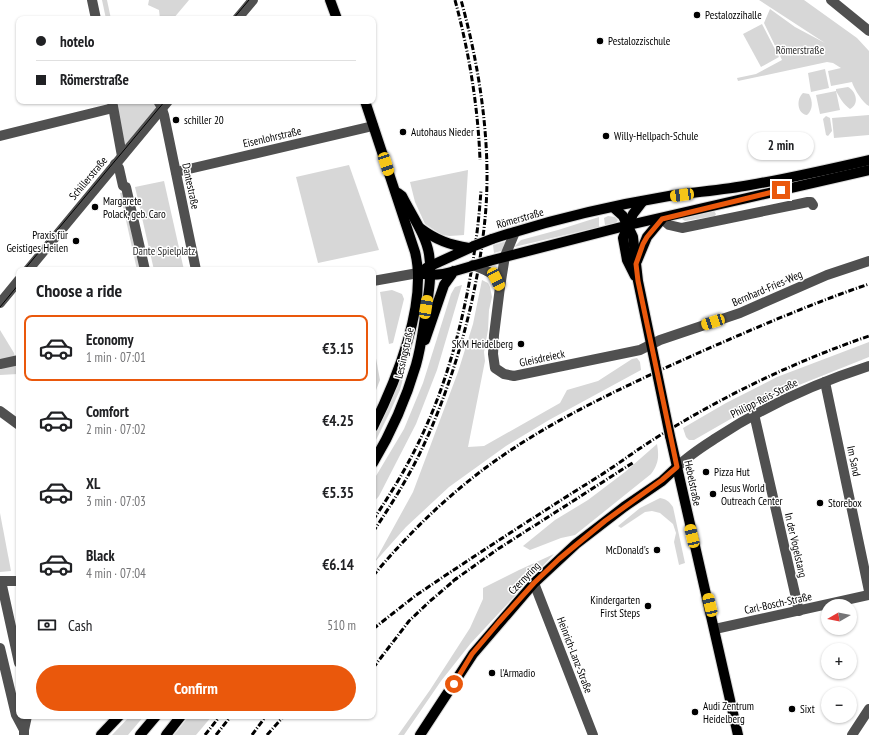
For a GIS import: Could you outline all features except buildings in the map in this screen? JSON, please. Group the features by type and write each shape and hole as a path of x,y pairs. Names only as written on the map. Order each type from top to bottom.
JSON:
{"main road":[{"path":"330,0 336,16"},
{"path":"366,104 395,190 402,196 419,228 429,252 430,270"},
{"name":"Römerstraße","path":"455,250 470,248 515,232 613,207 788,178 869,160"},
{"path":"418,273 430,270 454,271 505,256 629,225 662,219 869,170"},
{"name":"Lessingstraße","path":"376,420 391,388 408,337 417,293 418,273 415,252 398,204 395,190"},
{"name":"Hebelstraße","path":"638,281 627,260 623,238 633,214 643,201"},
{"name":"Hebelstraße","path":"613,207 623,216 629,225 633,236 638,281 670,436 738,735"},
{"path":"636,264 647,237 662,219"},
{"path":"419,228 455,250 430,270"},
{"name":"Lessingstraße","path":"376,458 395,420 416,364 430,270"},
{"path":"416,364 434,318 444,285 454,271"},
{"name":"Czernyring","path":"420,735 472,654 534,583 576,544 662,480 677,467"},
{"path":"101,735 116,719"},
{"path":"140,735 153,719"},
{"path":"166,735 179,719"}],"street":[{"path":"92,0 95,16"},
{"path":"240,16 253,0"},
{"path":"831,0 869,31"},
{"path":"0,136 113,104 122,156"},
{"name":"Schillerstraße","path":"30,267 122,156 162,104"},
{"name":"Dantestraße","path":"163,104 195,267"},
{"name":"Eisenlohrstraße","path":"176,172 373,126"},
{"path":"115,164 119,168 123,186 126,187 144,267"},
{"path":"662,219 668,224 682,228 808,202 811,202 812,205"},
{"name":"Gleisdreieck","path":"515,232 505,256 500,287 493,354 495,368 504,374 514,376 628,353 640,350 651,344"},
{"name":"Bernhard-Fries-Weg","path":"651,344 740,313 827,275 869,261"},
{"path":"473,265 492,274 500,287"},
{"path":"376,280 418,273"},
{"path":"0,303 16,284"},
{"path":"0,364 16,361"},
{"name":"Philipp-Reis-Straße","path":"677,467 686,457 754,414 825,382 869,366"},
{"name":"Im Sand","path":"825,382 869,591"},
{"path":"0,411 16,423"},
{"name":"In der Vogelstang","path":"754,414 798,611"},
{"path":"16,581 0,581 16,650"},
{"name":"Heinrich-Lanz-Straße","path":"534,583 593,735"},
{"name":"Carl-Bosch-Straße","path":"715,630 869,595"},
{"path":"0,648 16,715"},
{"path":"852,735 869,709"},
{"path":"18,719 24,732"},
{"path":"24,732 26,719"}],"green space":[{"path":"102,0 107,0 110,16 105,16"},
{"path":"149,0 189,0 176,16 160,16 159,10 148,5"},
{"path":"759,0 804,0 857,38 869,51 869,106 859,96 852,82 831,86 828,71 841,68 833,63 827,62 738,81 737,78 756,74 782,60 764,23 770,9 795,27 825,43"},
{"path":"762,24 779,57 761,67 743,34"},
{"path":"825,69 829,88 811,92 808,73"},
{"path":"848,87 851,89 856,98 853,107 850,109 842,101 836,89"},
{"path":"836,91 840,110 820,114 816,95"},
{"path":"803,93 809,94 812,105 807,115 799,109 799,99"},
{"path":"115,104 159,104 159,105 122,150"},
{"path":"869,115 869,135 834,138 832,118"},
{"path":"826,116 830,118 832,131 828,136 826,135 823,119"},
{"path":"349,165 379,250 318,263 296,177"},
{"path":"468,170 464,235 442,235 425,224 415,202 410,182"},
{"name":"Dante Spielplatz","path":"164,181 183,267 153,267 135,187"},
{"path":"125,192 141,267 136,267 120,193"},
{"path":"714,211 716,214 715,216 685,221 682,219 683,217"},
{"path":"608,216 615,217 618,220 616,223 605,225 604,218"},
{"path":"599,217 599,227 514,247 521,240"},
{"path":"507,241 505,250 494,253 493,245"},
{"path":"482,280 488,283 492,297 484,352 485,361 468,447 484,446 560,403 567,390 598,381 632,359 637,358 640,362 641,370 549,420 506,446 449,487 406,527 376,561 413,492 458,372 473,324"},
{"path":"462,285 437,370 416,424 376,500 376,476 404,429 423,383 451,294 455,287"},
{"path":"392,290 402,294 404,299 393,343 389,344 380,292"},
{"path":"423,294 419,317 400,390 376,440 376,431 397,387 408,351 420,295"},
{"path":"0,330 14,353 16,374 0,375"},
{"path":"869,342 869,357 779,393 694,440 689,440 686,437 683,428 726,403 777,377"},
{"path":"376,358 380,380 376,390"},
{"path":"657,444 658,459 651,474 575,535 561,538 530,550 523,546 555,520 588,500 625,472"},
{"path":"660,498 670,503 673,507 685,563 679,565 674,542 676,533 673,524 660,513 652,511 645,512 621,528 618,526 640,508"},
{"path":"0,513 11,571 0,572"},
{"path":"554,554 471,643 441,681 404,735 398,735 430,690 470,628 483,599 483,588"},
{"path":"127,719 141,719 128,735 112,735"},
{"path":"187,719 209,719 196,735 174,735"}],"tram line":[{"path":"236,16 249,0"},
{"path":"27,267 162,104"},
{"path":"0,307 16,288"}],"railway":[{"path":"455,0 465,39 472,79 480,160"},
{"path":"376,527 413,467 437,414 453,370 464,333 480,257 487,192 487,164 483,108 474,53 461,0"},
{"path":"376,516 419,443 436,403 446,374 463,313 475,250 481,190"},
{"path":"376,573 419,525 453,494 489,465 553,424 624,387 696,354 803,308 869,284"},
{"path":"376,627 415,596 443,577 677,425 703,410 785,369 812,357 869,336"},
{"path":"453,581 498,549 634,462"},
{"path":"376,664 409,621 457,578"},
{"path":"205,735 218,719"},
{"path":"216,735 229,719"},
{"path":"252,735 264,719"},
{"path":"267,735 281,719"}],"place":[{"name":"Pestalozzihalle","path":"697,15"},
{"name":"Pestalozzischule","path":"600,41"},
{"name":"schiller 20","path":"176,120"},
{"name":"Autohaus Nieder","path":"403,132"},
{"name":"Willy-Hellpach-Schule","path":"606,136"},
{"name":"Margarete Polack, geb. Caro","path":"95,207"},
{"name":"Praxis für Geistiges Heilen","path":"76,241"},
{"name":"SKM Heidelberg","path":"521,344"},
{"name":"Pizza Hut","path":"706,472"},
{"name":"Jesus World Outreach Center","path":"713,494"},
{"name":"Storebox","path":"820,503"},
{"name":"McDonald's","path":"657,550"},
{"name":"Kindergarten First Steps","path":"648,606"},
{"name":"l'Armadio","path":"492,673"},
{"name":"Sixt","path":"792,709"},
{"name":"Audi Zentrum Heidelberg","path":"695,712"}],"route":[{"path":"454,684 472,654 534,583 576,544 624,507 651,489 677,467 638,281 636,264 647,237 662,219 781,190"}]}
